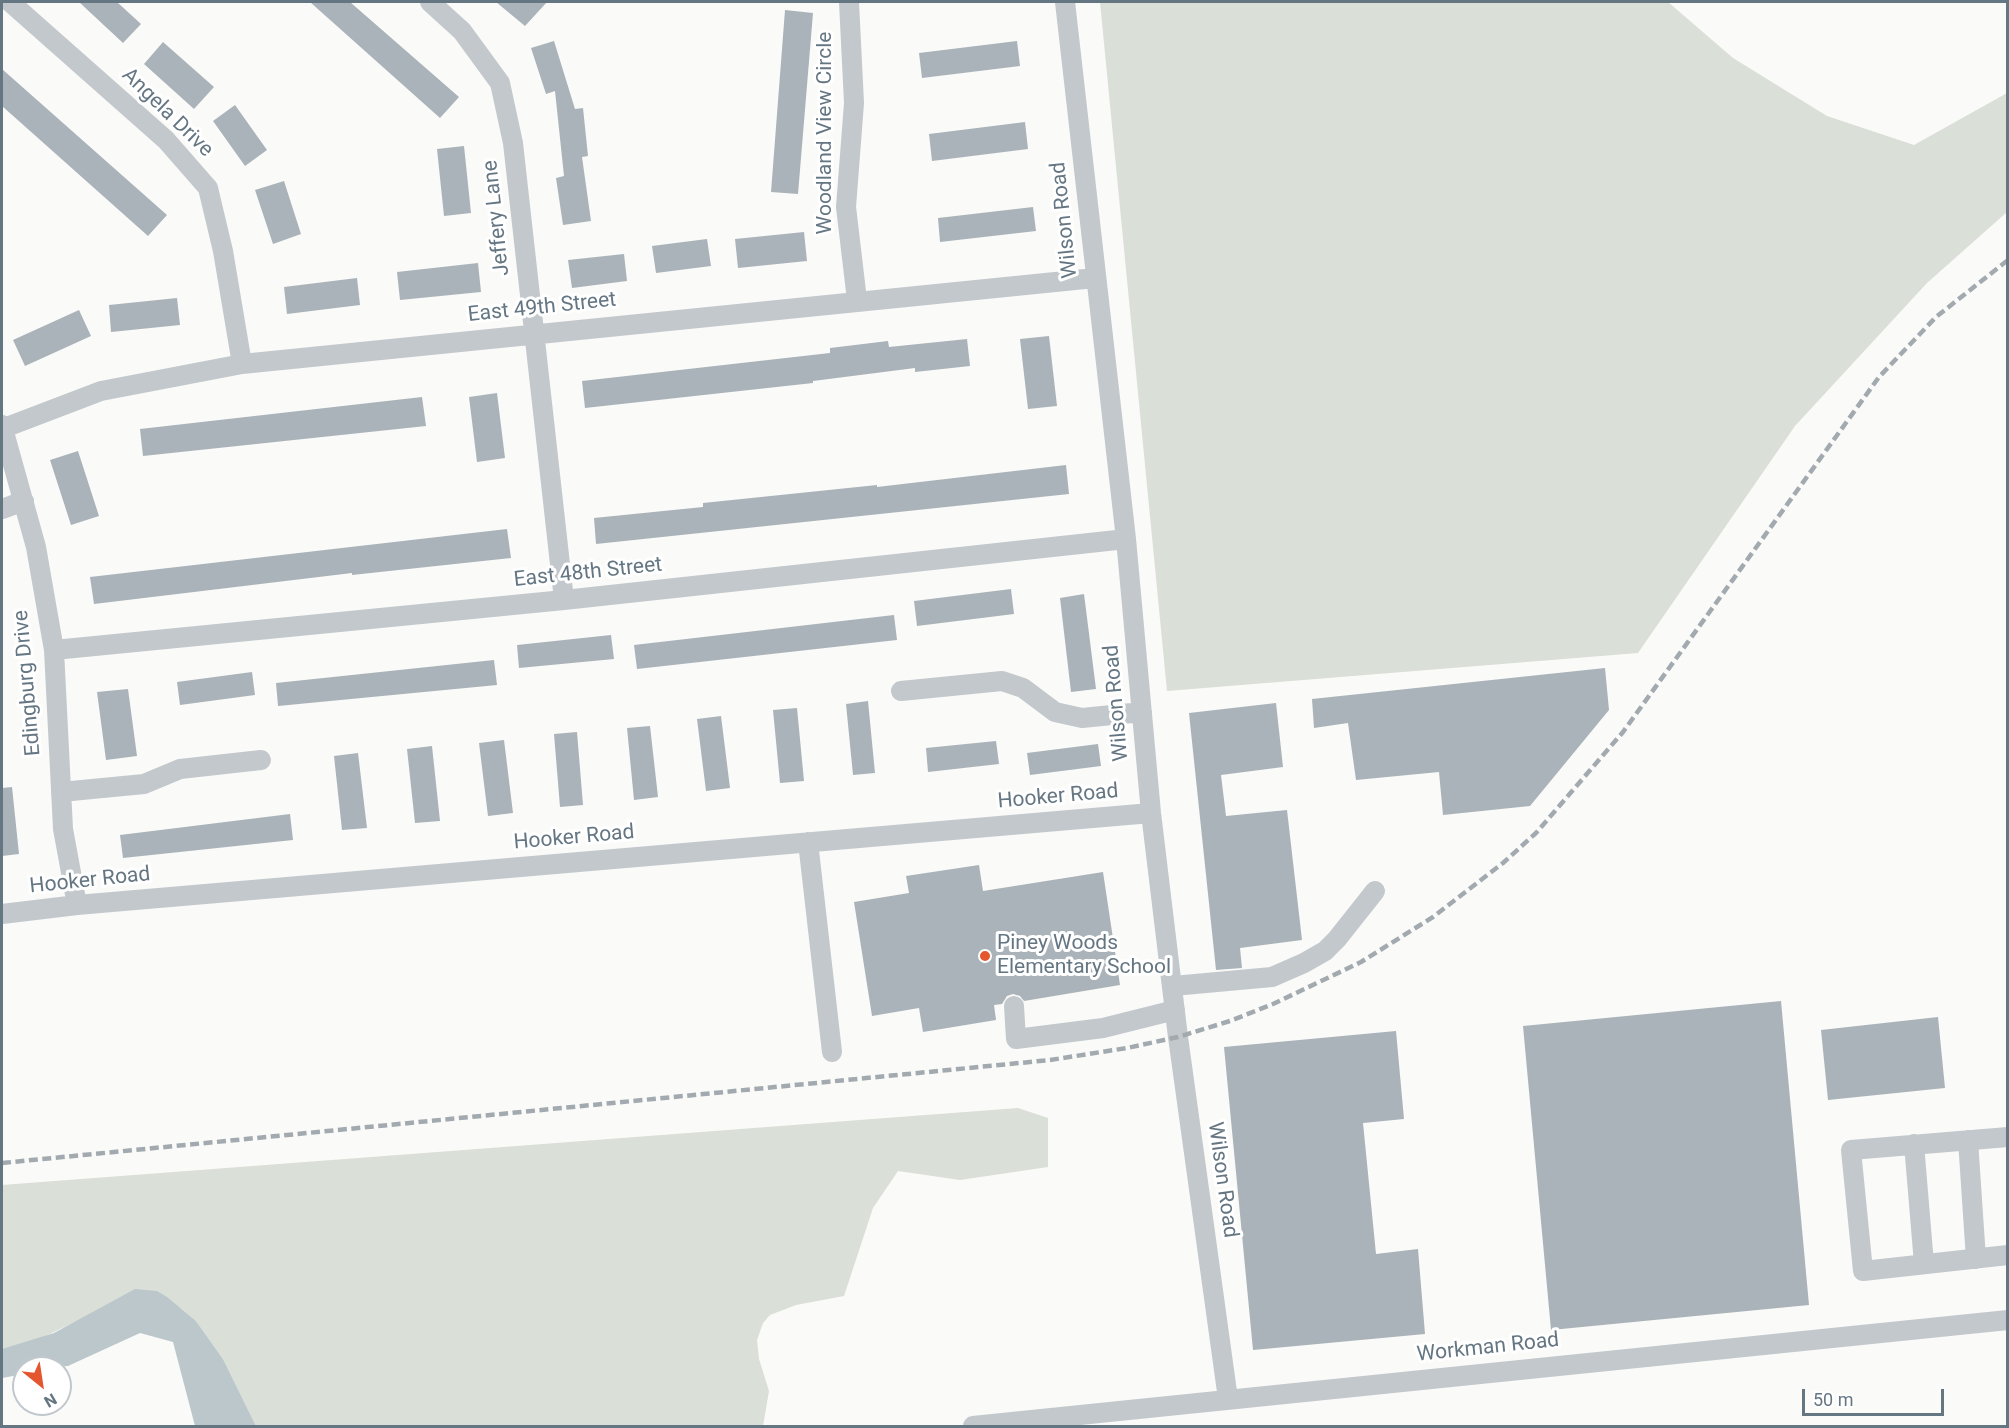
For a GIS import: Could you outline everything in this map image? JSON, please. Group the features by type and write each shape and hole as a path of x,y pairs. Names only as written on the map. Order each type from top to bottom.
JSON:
{"street":[{"name":"Angela Drive","path":"10,2 166,140 208,188 223,251 243,364"},
{"name":"Jeffery Lane","path":"430,2 462,31 500,83 513,142 564,600"},
{"name":"Woodland View Circle","path":"849,2 854,103 846,207 857,300"},
{"name":"Wilson Road","path":"1065,2 1126,539 1151,813 1175,1010 1228,1399"},
{"name":"East 49th Street","path":"3,427 101,391 243,364 857,300 1095,278"},
{"name":"Edingburg Drive","path":"3,427 36,547 54,650 63,829 77,905"},
{"path":"2,509 24,501"},
{"name":"East 48th Street","path":"54,650 564,600 1126,539"},
{"path":"901,692 1002,681 1023,688 1055,712 1082,718 1142,712"},
{"path":"61,792 144,784 180,769 261,760"},
{"name":"Hooker Road","path":"2,914 77,905 1151,813"},
{"path":"808,842 832,1052"},
{"path":"1173,986 1272,977 1304,963 1325,951 1337,939 1375,891"},
{"path":"1014,1006 1016,1039 1103,1028 1175,1010"},
{"path":"2007,1137 1851,1150 1863,1271 2007,1255"},
{"path":"1968,1140 1976,1258"},
{"path":"1914,1144 1924,1264"},
{"name":"Workman Road","path":"973,1426 2007,1320"}],"shaded area":[{"path":"1100,2 1668,2 1733,58 1827,116 1914,145 2007,93 2007,212 1927,283 1795,426 1638,653 1167,691"},
{"path":"1018,1108 1048,1118 1048,1167 960,1180 898,1171 873,1208 844,1296 796,1305 770,1315 763,1323 757,1340 759,1359 769,1391 763,1426 256,1426 223,1359 196,1321 179,1307 75,1322 37,1340 2,1349 2,1185"},
{"path":"135,1289 157,1291 196,1321 223,1359 256,1426 195,1426 173,1342 140,1333 72,1364 72,1356 12,1356 12,1376 2,1378 2,1349 54,1333"}],"building":[{"path":"79,2 117,2 141,24 123,43"},
{"path":"310,2 350,2 459,97 440,118"},
{"path":"496,2 547,2 525,26"},
{"path":"785,10 813,13 798,194 771,192"},
{"path":"554,41 575,109 583,108 588,156 582,157 591,221 563,225 556,178 564,176 555,91 546,94 531,48"},
{"path":"1017,41 1020,66 922,78 919,53"},
{"path":"163,42 214,87 194,109 144,64"},
{"path":"2,69 167,215 148,236 2,106"},
{"path":"235,105 267,150 245,166 213,121"},
{"path":"1025,122 1028,149 932,161 929,134"},
{"path":"464,146 471,213 444,216 437,149"},
{"path":"284,181 301,234 273,244 255,190"},
{"path":"1033,207 1036,231 940,242 938,218"},
{"path":"804,232 807,261 738,268 735,239"},
{"path":"707,239 711,266 656,273 652,246"},
{"path":"624,254 627,281 572,288 568,260"},
{"path":"478,263 481,292 400,300 397,272"},
{"path":"357,278 360,305 287,314 284,287"},
{"path":"177,298 180,325 111,332 109,305"},
{"path":"79,310 91,336 25,366 13,340"},
{"path":"1049,336 1057,406 1028,409 1020,339"},
{"path":"967,339 970,366 915,372 915,368 813,381 813,383 585,408 582,381 830,353 830,348 888,341 889,347"},
{"path":"497,393 505,458 477,462 469,397"},
{"path":"422,397 426,426 143,456 140,429"},
{"path":"78,451 99,516 71,525 50,460"},
{"path":"1066,465 1069,494 596,544 594,518 703,507 703,503 877,485 877,487"},
{"path":"507,529 511,558 352,575 352,573 94,604 90,577"},
{"path":"1011,589 1014,614 917,626 914,601"},
{"path":"1084,594 1096,689 1071,692 1060,598"},
{"path":"894,615 897,640 637,669 634,645"},
{"path":"611,635 614,659 519,668 517,645"},
{"path":"494,660 497,685 278,706 276,683"},
{"path":"1605,668 1609,710 1530,806 1443,815 1439,772 1356,780 1348,723 1314,728 1312,699"},
{"path":"252,672 255,695 180,705 177,682"},
{"path":"128,689 137,756 106,760 97,692"},
{"path":"868,701 875,773 853,775 846,704"},
{"path":"1276,703 1283,767 1221,775 1226,816 1287,810 1302,940 1240,948 1242,968 1216,970 1189,713"},
{"path":"797,708 804,781 780,783 773,710"},
{"path":"721,716 730,788 706,791 697,719"},
{"path":"650,726 658,797 634,800 627,728"},
{"path":"577,732 583,805 560,807 554,734"},
{"path":"504,740 513,813 488,816 479,743"},
{"path":"996,741 999,764 928,772 926,748"},
{"path":"1098,744 1101,766 1030,775 1027,753"},
{"path":"432,746 440,821 415,823 407,749"},
{"path":"358,753 367,828 342,830 334,756"},
{"path":"12,787 19,854 2,856 2,788"},
{"path":"290,814 293,840 123,858 120,835"},
{"path":"979,865 983,891 1103,872 1120,985 1024,1001 1020,996 1013,994 1007,996 1002,1004 994,1005 996,1020 923,1032 919,1008 872,1016 854,902 909,893 906,876"},
{"path":"1781,1001 1809,1305 1551,1330 1523,1026"},
{"path":"1938,1017 1945,1088 1828,1100 1821,1030"},
{"path":"1396,1031 1404,1119 1363,1123 1376,1254 1418,1249 1425,1334 1253,1350 1224,1047"}],"railway":[{"path":"2,1163 1050,1060 1127,1048 1178,1037 1230,1021 1273,1004 1361,962 1433,917 1503,863 1536,833 1623,732 1879,377 1936,317 2008,260"}],"place":[{"name":"Piney Woods Elementary School","path":"985,956"}]}
